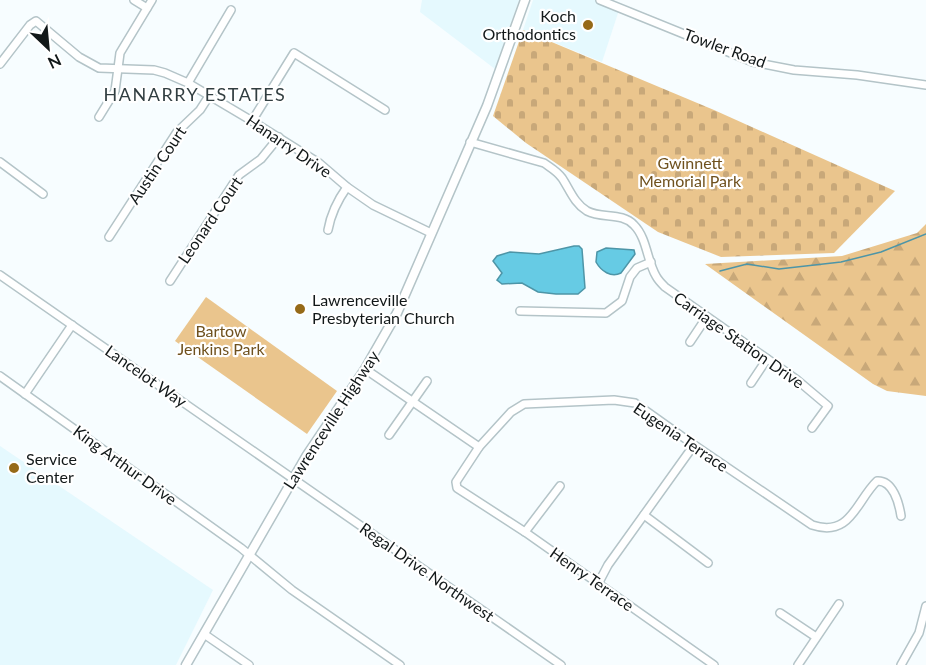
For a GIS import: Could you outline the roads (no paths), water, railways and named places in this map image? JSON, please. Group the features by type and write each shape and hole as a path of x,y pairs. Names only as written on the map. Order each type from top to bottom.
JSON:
{"main road":[{"name":"Lawrenceville Highway","path":"186,665 293,478 365,369 397,313 500,73 524,0"}],"street":[{"path":"134,0 147,8"},
{"path":"99,117 115,91 120,53 152,0"},
{"name":"Towler Road","path":"600,0 753,62 794,70 857,75 926,85"},
{"path":"188,83 231,10"},
{"name":"Hanarry Drive","path":"0,64 30,25 36,21 90,64 99,68 154,70 188,83 319,163 373,205 431,233"},
{"path":"252,120 294,53 386,110"},
{"name":"Austin Court","path":"109,237 177,132 200,110 210,96"},
{"name":"Leonard Court","path":"170,281 238,175 261,159 279,137"},
{"name":"Carriage Station Drive","path":"470,142 544,164 554,170 573,198 586,210 600,216 623,217 633,224 656,276 664,287 796,379 828,406 812,428"},
{"path":"0,162 43,194"},
{"path":"328,230 330,216 347,187"},
{"path":"520,311 606,313 622,301 630,277 637,268 651,262"},
{"name":"Lancelot Way","path":"0,275 293,478"},
{"path":"690,342 706,318"},
{"path":"25,394 72,325"},
{"path":"751,383 767,359"},
{"path":"365,369 479,447"},
{"name":"King Arthur Drive","path":"0,376 248,555"},
{"path":"389,435 427,381"},
{"name":"Eugenia Terrace","path":"468,495 457,488 456,482 479,447 511,412 524,404 614,400 635,403 812,525 831,527 848,520 877,481 888,484 893,491 901,516"},
{"path":"598,584 608,565 694,445"},
{"name":"Regal Drive Northwest","path":"293,478 561,665"},
{"path":"525,532 560,486"},
{"name":"Henry Terrace","path":"468,495 525,532 714,665"},
{"path":"644,515 708,563"},
{"path":"248,555 292,590 400,665"},
{"path":"798,665 839,604"},
{"path":"901,665 919,633 926,606"},
{"path":"780,613 816,637"},
{"path":"204,634 249,665"}],"water":[{"path":"574,246 582,249 585,288 578,294 538,292 522,283 502,284 497,280 502,273 493,261 497,256 510,252 539,254"},
{"path":"606,248 634,250 635,254 621,273 610,274 603,271 596,262 597,252"}],"waterway":[{"path":"720,271 747,264 779,269 841,262 881,252 926,234"}],"place":[{"name":"Koch Orthodontics","path":"588,25"},
{"name":"Lawrenceville Presbyterian Church","path":"300,309"},
{"name":"Service Center","path":"14,468"}],"district":[{"name":"HANARRY ESTATES","path":"195,95"}],"park label":[{"name":"Gwinnett Memorial Park","path":"690,172"},
{"name":"Bartow Jenkins Park","path":"221,340"}]}
